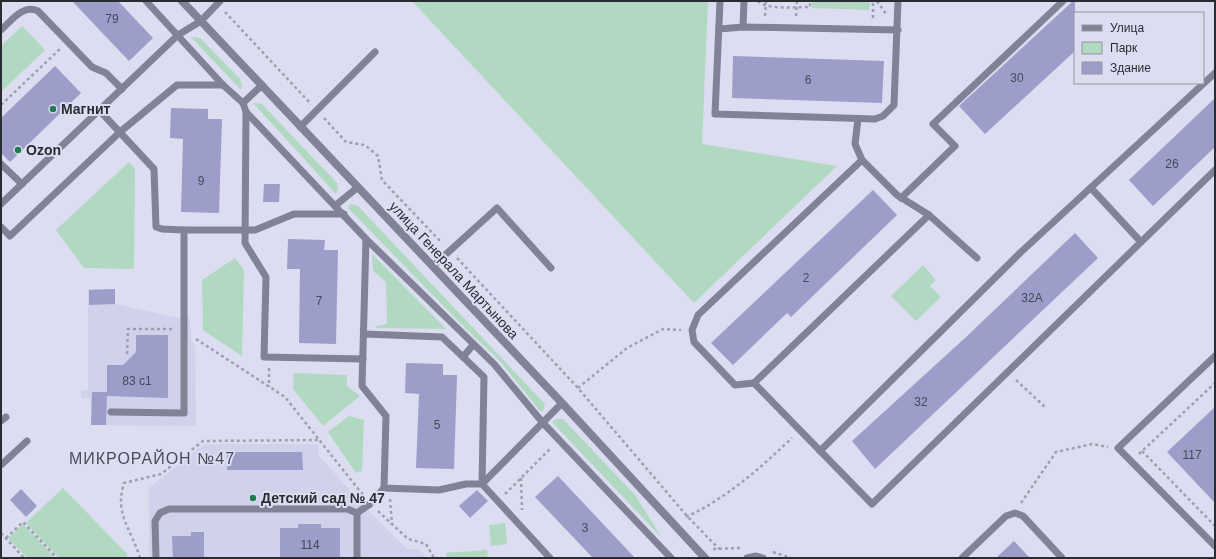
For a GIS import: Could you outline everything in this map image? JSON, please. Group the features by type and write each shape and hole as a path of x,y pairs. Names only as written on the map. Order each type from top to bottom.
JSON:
{"street":[{"name":"улица Генерала Мартынова","path":"182,1 562,403 705,558"}],"lane":[{"path":"146,1 223,85 243,103 246,112 245,243 266,277 264,357 363,359"},
{"path":"720,1 715,114 858,119 875,119 883,116 894,105 898,1"},
{"path":"743,27 744,1"},
{"path":"901,198 955,146 933,124 1063,1"},
{"path":"1,204 178,35 201,21 218,2"},
{"path":"1,30 24,9 31,8 38,11 92,67 106,72 122,89"},
{"path":"719,28 872,28 898,30"},
{"path":"300,127 375,52"},
{"path":"1204,83 1215,73"},
{"path":"820,451 1021,252 1203,84"},
{"path":"1,227 10,236 120,132 177,85 223,85"},
{"path":"243,103 262,85"},
{"path":"100,111 154,169 156,227 162,229 184,230 245,231 255,230 294,214 344,214"},
{"path":"246,112 336,205 366,239 494,364 543,423 671,558"},
{"path":"858,119 856,144 862,160 901,198 929,215 977,258"},
{"path":"862,160 698,315 692,330 694,342 735,385 754,383 929,215"},
{"path":"1,164 22,184"},
{"path":"754,383 872,504 1215,170"},
{"path":"336,205 358,187"},
{"path":"1091,188 1141,242"},
{"path":"433,266 497,208 551,268"},
{"path":"111,412 184,413 184,230"},
{"path":"357,513 370,504 386,488 386,416 362,386 366,239"},
{"path":"364,334 442,337 484,377 482,484 550,558"},
{"path":"463,357 473,345"},
{"path":"1215,356 1118,448 1215,546"},
{"path":"386,488 439,490 466,484 482,484 562,403"},
{"path":"1,465 27,441"},
{"path":"156,558 156,521 160,513 169,509 347,509 357,513"},
{"path":"357,513 357,558"},
{"path":"962,558 1006,516 1015,513 1023,516 1062,558"},
{"path":"747,558 756,556 763,558"}],"path":[{"path":"758,1 766,6 796,7 810,7 810,1"},
{"path":"765,27 766,1"},
{"path":"796,28 797,1"},
{"path":"872,28 873,1"},
{"path":"218,2 346,142 365,145 378,156 382,180 578,388 687,516 719,549"},
{"path":"1,105 68,42"},
{"path":"127,354 128,329 174,329"},
{"path":"578,388 627,348 663,329 692,330"},
{"path":"194,338 285,397 370,504 408,539 426,544 434,558"},
{"path":"269,357 270,387"},
{"path":"1008,372 1045,407"},
{"path":"1131,462 1215,383"},
{"path":"673,523 708,507 751,476 800,431"},
{"path":"140,558 122,515 121,494 124,483 160,474 203,441 320,440"},
{"path":"498,501 560,440"},
{"path":"1015,513 1056,452 1092,444 1118,448"},
{"path":"1142,451 1215,526"},
{"path":"521,478 522,515"},
{"path":"386,488 392,525"},
{"path":"6,538 23,522 57,558"},
{"path":"1,533 24,558"}],"shaded area":[{"path":"88,289 115,289 115,304 173,317 190,318 191,340 195,346 196,426 91,425 91,399 81,398 81,391 88,390"},
{"name":"Детский сад № 47","path":"204,444 318,444 319,456 365,507 407,549 419,549 427,558 149,558 149,488"}],"green space":[{"path":"412,1 708,1 702,144 837,166 694,303"},
{"path":"812,1 870,1 869,10 812,8"},
{"path":"22,26 45,50 1,92 1,46"},
{"path":"191,37 200,38 240,79 242,85 241,90"},
{"path":"253,103 262,104 337,183 338,189 336,194"},
{"path":"129,162 135,168 134,269 84,268 56,230"},
{"path":"350,204 358,206 545,404 543,411 540,411 499,360 466,329 348,208"},
{"path":"372,254 446,329 375,328 376,326 387,324 386,282 373,271"},
{"path":"235,258 244,270 242,356 203,330 202,280"},
{"path":"923,265 936,280 930,286 941,297 916,321 891,296"},
{"path":"294,373 347,375 347,386 360,396 323,426 293,389"},
{"path":"349,416 364,420 362,471 356,473 328,432"},
{"path":"557,419 563,419 635,495 662,538 552,422"},
{"path":"63,488 128,555 125,558 59,558 26,523"},
{"path":"505,523 507,544 491,546 489,525"},
{"path":"23,524 54,557 53,558 27,558 8,538"},
{"path":"487,550 488,558 447,558 446,553"}],"building":[{"path":"72,1 118,1 153,38 129,61"},
{"path":"1073,1 1075,1 1074,52 985,134 959,106"},
{"path":"733,56 884,61 882,103 732,98"},
{"path":"55,66 81,93 10,162 1,153 1,118"},
{"path":"1215,98 1215,147 1153,206 1129,180"},
{"path":"171,108 208,109 208,119 222,119 219,213 181,212 183,139 170,138"},
{"path":"264,184 280,184 279,202 263,202"},
{"path":"873,190 897,215 791,317 787,313 733,365 711,343"},
{"path":"1075,233 1098,258 875,469 852,441 965,338"},
{"path":"288,239 325,240 324,250 338,250 336,344 299,343 300,269 287,269"},
{"path":"115,289 115,304 89,305 89,290"},
{"path":"136,335 168,335 168,398 107,396 106,425 91,425 92,392 107,392 107,365 123,365 136,352"},
{"path":"406,363 443,364 443,375 457,375 454,469 416,468 419,394 405,393"},
{"path":"1215,407 1215,503 1167,452"},
{"path":"227,452 302,452 303,470 227,470"},
{"path":"558,476 635,558 593,558 535,497"},
{"path":"21,489 37,506 26,517 10,500"},
{"path":"477,490 488,501 470,518 459,506"},
{"path":"298,524 321,524 321,528 340,528 340,558 280,558 280,528 298,528"},
{"path":"191,532 204,532 204,558 173,558 172,536 191,536"},
{"path":"1014,541 1030,558 996,558"}],"place":[{"name":"Магнит","path":"53,109"},
{"name":"Ozon","path":"18,150"},
{"name":"Детский сад № 47","path":"253,498"}],"district":[{"name":"МИКРОРАЙОН №47","path":"152,458"}]}
